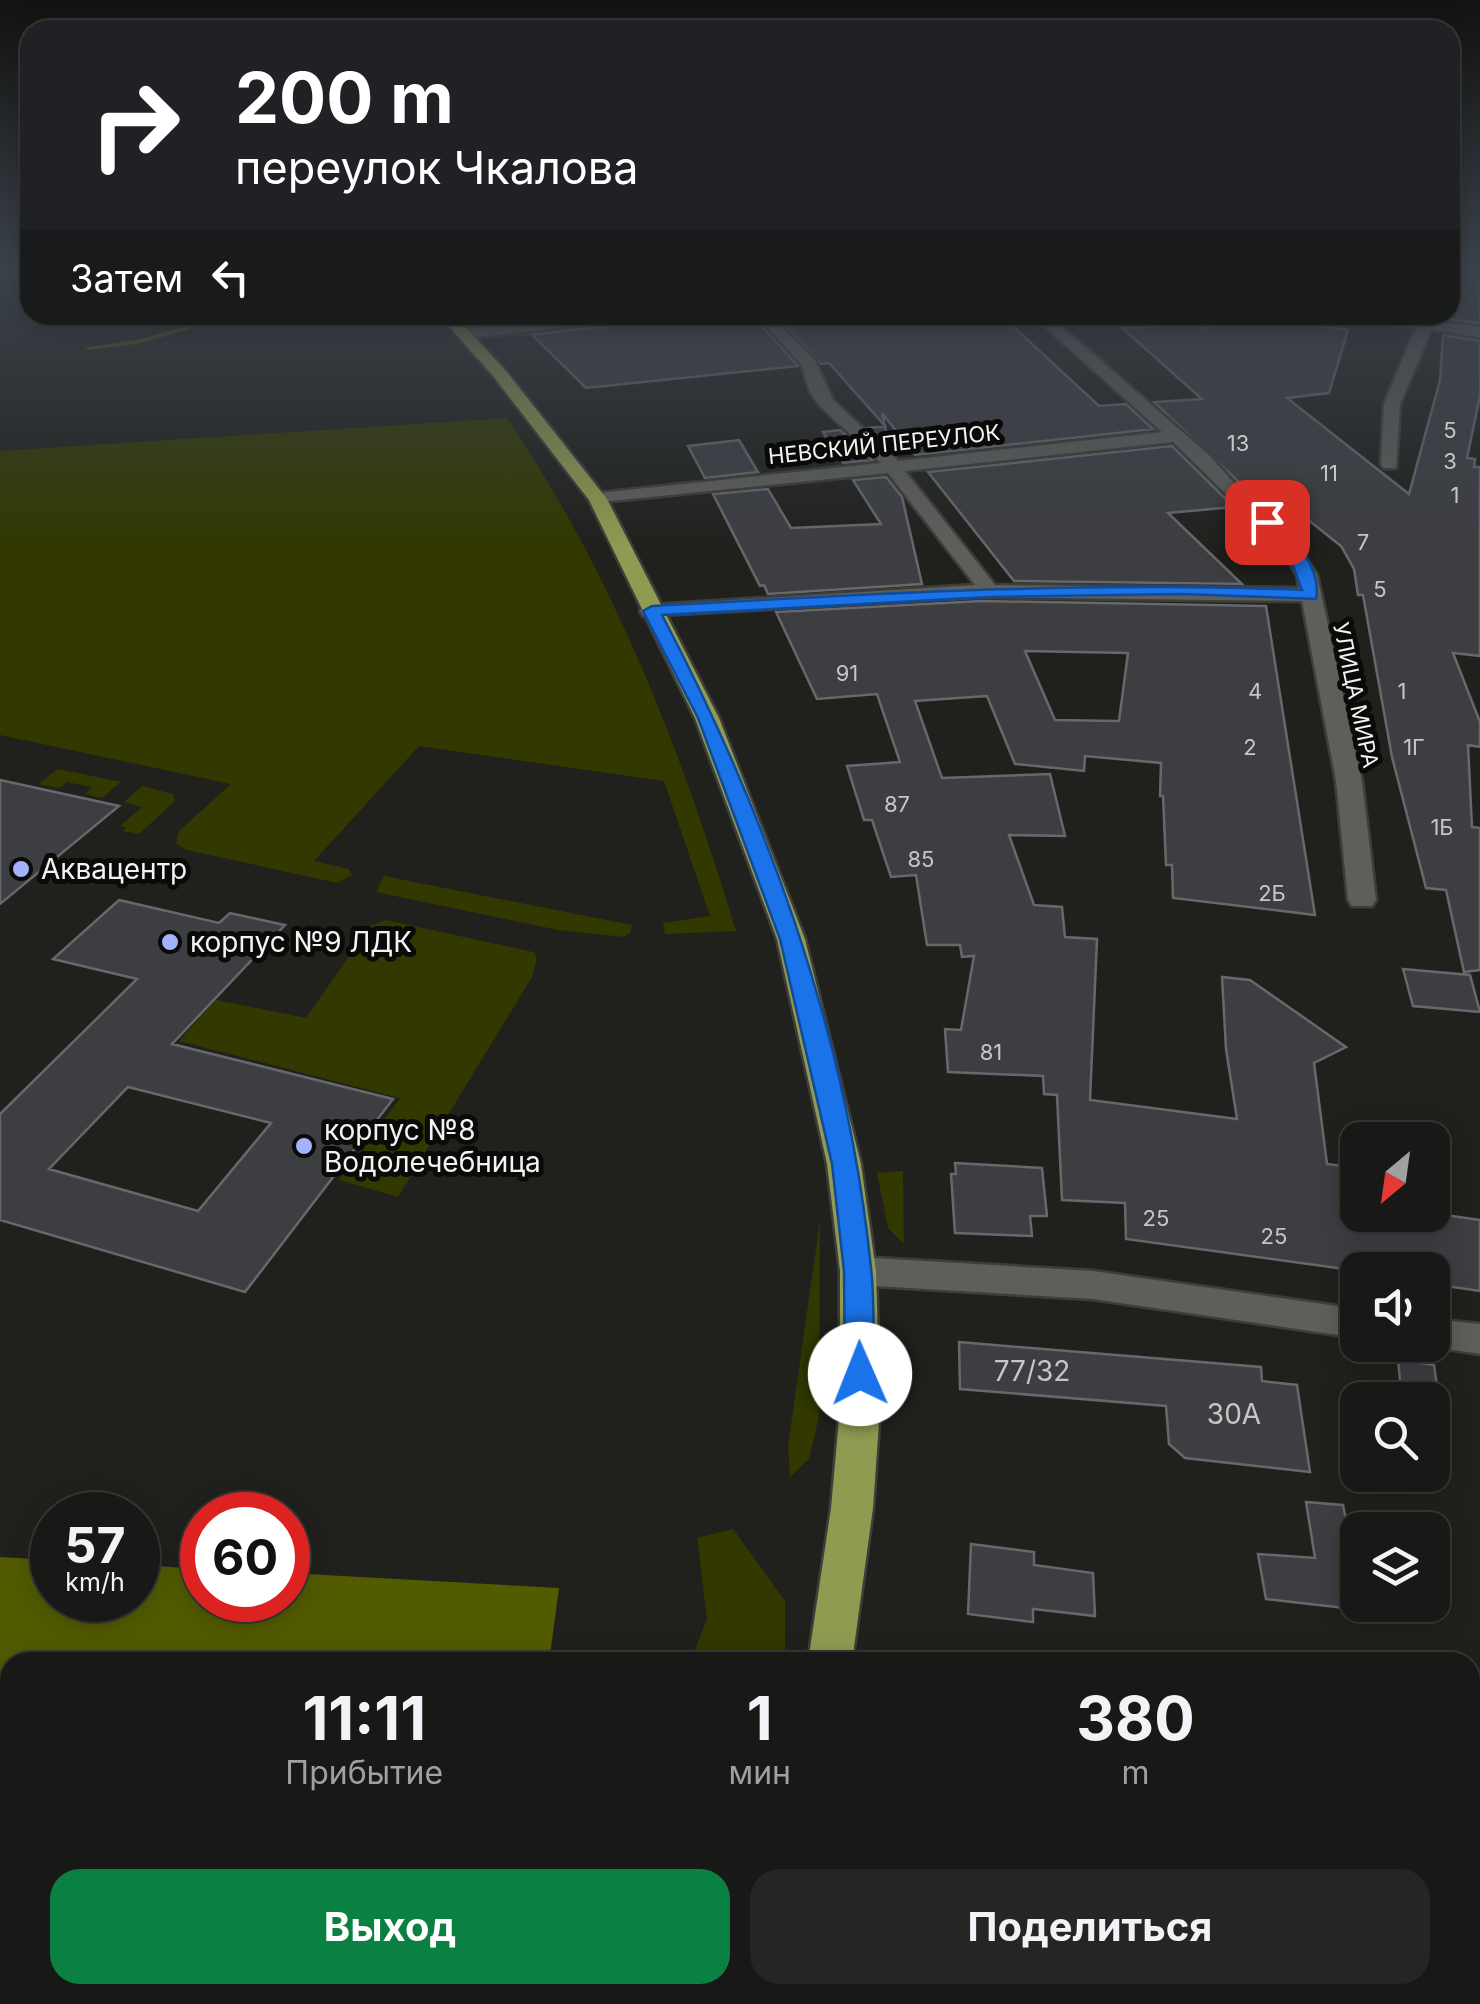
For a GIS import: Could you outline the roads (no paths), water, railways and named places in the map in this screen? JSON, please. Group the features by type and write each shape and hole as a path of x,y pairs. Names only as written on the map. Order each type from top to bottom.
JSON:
{"main road":[{"path":"489,363 598,500 707,718 791,939 844,1164 858,1271 860,1408 852,1508 831,1652"}],"street":[{"path":"809,363 810,380 822,399 887,458 977,568 989,592"},
{"name":"УЛИЦА МИРА","path":"1093,363 1176,436 1296,553 1307,575 1349,781 1362,900"},
{"path":"1390,464 1392,404 1409,363"},
{"name":"НЕВСКИЙ ПЕРЕУЛОК","path":"598,500 1176,436"},
{"path":"652,611 989,592 1182,590 1310,595"},
{"path":"858,1271 1093,1285 1340,1321"},
{"path":"1450,1336 1480,1339"}],"place":[{"name":"Аквацентр","path":"21,869"},
{"name":"корпус №9 ЛДК","path":"170,942"},
{"name":"корпус №8 Водолечебница","path":"304,1146"}]}
